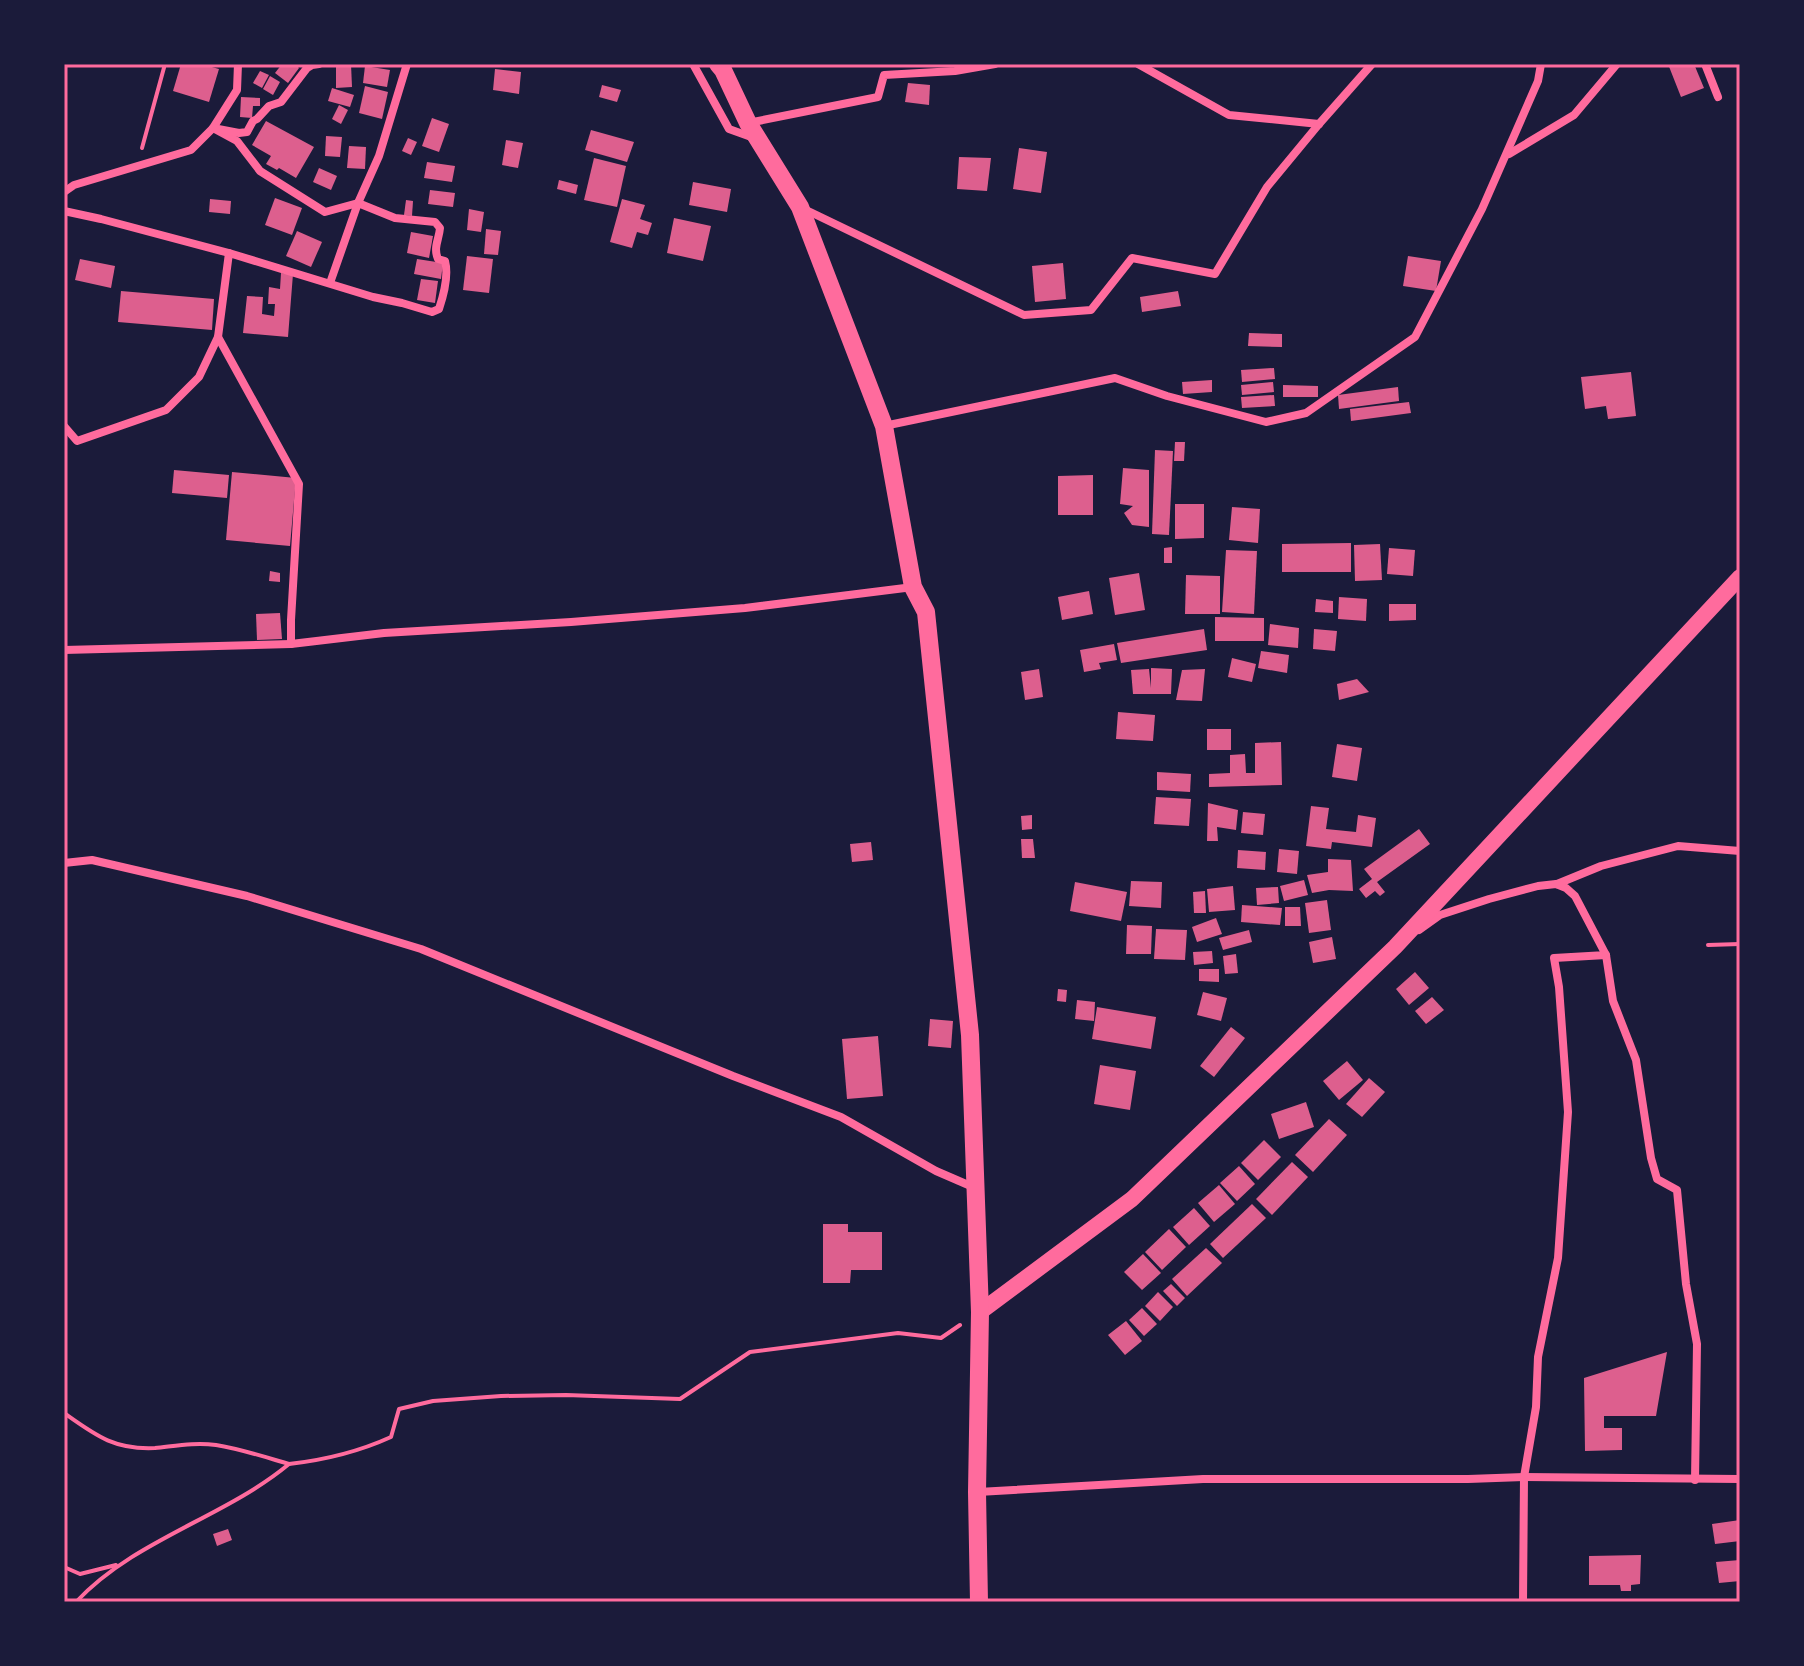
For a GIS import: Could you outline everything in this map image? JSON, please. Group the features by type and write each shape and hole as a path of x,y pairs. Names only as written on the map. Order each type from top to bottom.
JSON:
{"highway":[{"path":"718,64 748,123 800,207 884,426 913,587 926,612 970,1035 980,1312 979,1602"}],"main road":[{"path":"980,1312 1132,1199 1395,947 1740,577"}],"street":[{"path":"64,192 74,185 191,150 213,128 237,90 238,64"},
{"path":"213,128 247,132 253,121 269,106 281,102 307,68 319,64"},
{"path":"330,283 358,203 379,156 407,64"},
{"path":"693,64 729,129 761,140 748,123 878,97 884,75 883,64"},
{"path":"884,75 955,71 995,64"},
{"path":"1138,64 1229,115 1319,124"},
{"path":"800,207 1024,315 1091,310 1132,258 1215,274 1267,187 1372,64"},
{"path":"884,426 1115,378 1167,396 1266,422 1306,413 1415,337 1507,155 1538,81 1541,64"},
{"path":"1507,155 1574,115 1617,64"},
{"path":"1705,64 1718,97"},
{"path":"64,211 229,253 373,297 432,312 439,309 444,297 447,267 436,253 440,228 435,222 395,218 358,203 325,212 260,171 237,141 213,128"},
{"path":"64,426 77,441 166,410 199,377 218,337 229,253"},
{"path":"218,337 299,484 291,644"},
{"path":"64,650 291,644 384,633 745,608 913,587"},
{"path":"1395,947 1440,915 1489,899 1556,884 1601,866 1678,846 1740,851"},
{"path":"64,863 92,860 247,896 421,949 841,1117 936,1171 975,1188"},
{"path":"1556,884 1575,896 1606,955 1613,1001 1636,1060 1657,1179 1677,1190 1686,1284 1697,1344 1695,1480"},
{"path":"1523,1602 1524,1477 1536,1407 1538,1357 1558,1258 1568,1112 1554,958 1606,955"},
{"path":"977,1492 1203,1479 1740,1479"}],"path":[{"path":"137,165 165,64"},
{"path":"1708,945 1740,944"},
{"path":"64,1413 102,1440 118,1444 153,1448 216,1445 289,1464 364,1449 391,1437 399,1409 433,1401 566,1395 680,1399 750,1352 898,1333 941,1338 980,1312"},
{"path":"76,1602 119,1565 255,1489 289,1464"},
{"path":"64,1567 80,1574 119,1565"}],"building":[{"path":"181,64 201,64 219,69 209,102 173,91"},
{"path":"282,64 295,64 299,68 288,83 275,73"},
{"path":"336,64 351,64 352,87 336,88"},
{"path":"1668,64 1694,64 1704,88 1681,97"},
{"path":"365,66 390,70 387,87 363,83"},
{"path":"495,69 521,72 519,94 493,90"},
{"path":"260,71 269,75 262,88 253,83"},
{"path":"270,76 280,82 273,95 263,89"},
{"path":"908,83 930,85 929,105 905,102"},
{"path":"602,85 621,90 617,102 599,97"},
{"path":"365,86 388,92 382,119 359,113"},
{"path":"332,88 354,95 350,107 328,101"},
{"path":"241,97 260,98 260,106 253,106 252,118 240,117"},
{"path":"339,105 348,110 341,124 332,119"},
{"path":"432,118 449,124 439,152 422,146"},
{"path":"266,121 314,147 296,178 266,164 271,156 252,145"},
{"path":"591,130 634,142 627,162 585,150"},
{"path":"326,136 342,137 340,157 325,156"},
{"path":"408,138 417,142 411,155 402,151"},
{"path":"506,140 523,143 518,168 502,165"},
{"path":"349,146 366,147 365,169 347,168"},
{"path":"1019,148 1047,152 1041,193 1013,189"},
{"path":"959,157 991,158 987,191 957,189"},
{"path":"594,158 626,166 617,207 584,200"},
{"path":"427,162 455,166 452,182 424,178"},
{"path":"319,168 337,176 331,190 313,182"},
{"path":"559,180 578,185 576,194 557,189"},
{"path":"693,182 731,189 727,212 689,205"},
{"path":"430,190 455,193 453,207 428,204"},
{"path":"275,198 302,208 292,235 265,225"},
{"path":"210,199 231,201 230,214 209,212"},
{"path":"622,199 645,205 640,219 652,223 648,235 637,232 632,248 610,242"},
{"path":"406,200 413,201 412,216 404,215"},
{"path":"469,209 484,212 481,232 467,230"},
{"path":"674,218 711,226 703,261 667,253"},
{"path":"486,229 501,231 498,255 484,254"},
{"path":"297,231 322,242 311,267 286,256"},
{"path":"411,232 433,236 429,258 407,253"},
{"path":"467,256 493,259 489,293 463,290"},
{"path":"1408,256 1441,261 1436,291 1403,286"},
{"path":"80,259 115,266 111,288 75,280"},
{"path":"417,259 443,263 441,279 414,274"},
{"path":"1063,263 1066,299 1035,302 1032,266"},
{"path":"281,273 293,274 288,337 243,333 247,296 263,297 262,314 274,316 275,304 268,304 269,287 280,289"},
{"path":"421,279 438,281 435,303 417,300"},
{"path":"121,291 214,299 212,330 118,322"},
{"path":"1178,291 1181,306 1142,312 1140,297"},
{"path":"1249,333 1282,334 1282,347 1248,346"},
{"path":"1274,368 1275,379 1242,382 1241,370"},
{"path":"1631,372 1636,416 1608,419 1606,406 1585,409 1581,377"},
{"path":"1212,380 1212,392 1183,394 1182,382"},
{"path":"1273,382 1274,392 1242,395 1241,385"},
{"path":"1283,385 1318,386 1318,397 1283,397"},
{"path":"1398,387 1399,401 1339,409 1338,395"},
{"path":"1274,395 1275,406 1242,408 1241,397"},
{"path":"1409,402 1411,413 1351,421 1350,409"},
{"path":"1175,442 1185,442 1184,461 1174,461"},
{"path":"1155,450 1173,451 1169,535 1152,534"},
{"path":"1123,468 1149,470 1149,527 1132,525 1124,513 1133,506 1120,504"},
{"path":"174,470 229,475 227,498 172,493"},
{"path":"232,472 296,478 290,546 226,540"},
{"path":"1093,475 1093,515 1058,515 1058,476"},
{"path":"1175,504 1204,504 1204,538 1175,539"},
{"path":"1232,507 1260,509 1258,543 1229,540"},
{"path":"1351,543 1351,572 1282,572 1282,544"},
{"path":"1380,544 1382,580 1355,581 1354,545"},
{"path":"1172,547 1172,563 1164,563 1164,548"},
{"path":"1389,548 1415,550 1413,576 1387,574"},
{"path":"1226,550 1257,551 1254,614 1222,612"},
{"path":"270,571 280,573 280,582 269,581"},
{"path":"1139,573 1145,610 1115,615 1109,578"},
{"path":"1186,575 1220,576 1220,614 1185,614"},
{"path":"1089,591 1093,614 1062,620 1058,597"},
{"path":"1339,597 1367,599 1366,621 1338,619"},
{"path":"1316,599 1333,601 1333,613 1315,612"},
{"path":"1389,604 1416,604 1416,620 1389,621"},
{"path":"280,613 282,639 257,640 256,614"},
{"path":"1215,617 1264,618 1264,641 1215,641"},
{"path":"1270,624 1299,628 1298,648 1268,645"},
{"path":"1204,629 1207,650 1121,663 1117,643"},
{"path":"1314,629 1337,631 1335,651 1313,649"},
{"path":"1114,644 1117,660 1099,663 1101,669 1084,672 1080,650"},
{"path":"1261,651 1289,655 1287,673 1258,668"},
{"path":"1232,658 1256,664 1252,682 1228,677"},
{"path":"1151,668 1172,669 1171,694 1133,694 1131,670 1149,669 1151,688"},
{"path":"1039,669 1043,697 1025,700 1021,672"},
{"path":"1205,669 1202,701 1176,700 1182,670"},
{"path":"1357,679 1369,692 1339,700 1337,684"},
{"path":"1118,712 1155,715 1153,741 1116,739"},
{"path":"1207,729 1231,729 1231,750 1207,750"},
{"path":"1281,742 1282,785 1209,787 1209,774 1230,773 1230,755 1245,754 1246,773 1255,773 1255,743"},
{"path":"1337,744 1362,748 1357,781 1332,777"},
{"path":"1157,772 1191,774 1190,792 1157,790"},
{"path":"1156,797 1191,799 1189,826 1154,824"},
{"path":"1208,803 1238,810 1236,830 1217,827 1218,841 1207,841"},
{"path":"1311,806 1329,808 1326,829 1356,832 1358,815 1376,818 1372,847 1332,842 1331,849 1306,846"},
{"path":"1243,812 1265,814 1263,835 1241,833"},
{"path":"1032,815 1032,829 1022,830 1021,816"},
{"path":"1419,829 1430,844 1377,882 1385,892 1380,896 1375,891 1366,898 1359,889 1372,879 1364,869"},
{"path":"1021,839 1033,839 1035,858 1022,858"},
{"path":"871,842 873,860 852,862 850,844"},
{"path":"1279,849 1299,851 1297,874 1277,872"},
{"path":"1238,850 1266,852 1265,870 1237,868"},
{"path":"1328,859 1351,860 1353,891 1312,893 1307,875 1328,872"},
{"path":"1304,880 1308,895 1284,901 1280,886"},
{"path":"1131,881 1162,882 1161,908 1129,906"},
{"path":"1075,882 1127,892 1121,921 1070,911"},
{"path":"1233,886 1235,910 1209,912 1207,889"},
{"path":"1278,887 1279,903 1257,905 1256,888"},
{"path":"1205,891 1206,913 1194,913 1193,892"},
{"path":"1327,900 1331,930 1309,933 1305,903"},
{"path":"1242,905 1282,908 1280,925 1241,922"},
{"path":"1285,907 1300,907 1301,926 1285,926"},
{"path":"1216,918 1222,934 1197,942 1192,927"},
{"path":"1127,925 1152,926 1151,954 1126,954"},
{"path":"1156,929 1187,930 1185,960 1154,959"},
{"path":"1249,930 1252,942 1223,950 1219,938"},
{"path":"1332,937 1336,959 1313,963 1309,942"},
{"path":"1212,951 1213,963 1194,965 1193,952"},
{"path":"1236,954 1238,973 1225,974 1223,956"},
{"path":"1199,969 1219,969 1219,982 1199,981"},
{"path":"1415,972 1429,988 1409,1005 1396,989"},
{"path":"1058,989 1067,990 1066,1002 1057,1001"},
{"path":"1203,992 1227,998 1221,1021 1197,1015"},
{"path":"1432,997 1444,1010 1426,1024 1415,1011"},
{"path":"1077,1000 1095,1002 1094,1021 1075,1019"},
{"path":"1097,1007 1156,1017 1151,1049 1092,1039"},
{"path":"930,1019 953,1021 951,1048 928,1046"},
{"path":"1231,1027 1245,1038 1214,1077 1200,1066"},
{"path":"878,1036 883,1096 847,1099 842,1039"},
{"path":"1347,1061 1363,1080 1339,1100 1323,1081"},
{"path":"1100,1065 1136,1071 1130,1110 1094,1104"},
{"path":"1369,1078 1385,1092 1362,1117 1346,1104"},
{"path":"1306,1102 1314,1127 1279,1139 1271,1114"},
{"path":"1329,1119 1347,1135 1313,1172 1295,1155"},
{"path":"1264,1140 1281,1157 1258,1180 1241,1163"},
{"path":"1292,1162 1308,1177 1272,1215 1256,1199"},
{"path":"1239,1166 1255,1184 1237,1201 1220,1183"},
{"path":"1219,1185 1235,1204 1214,1222 1198,1203"},
{"path":"1252,1204 1266,1218 1223,1258 1210,1244"},
{"path":"1194,1208 1210,1226 1189,1245 1173,1227"},
{"path":"823,1224 848,1224 848,1232 882,1232 882,1270 851,1270 850,1283 823,1283"},
{"path":"1169,1229 1186,1247 1162,1270 1145,1252"},
{"path":"1206,1248 1222,1263 1187,1296 1172,1279"},
{"path":"1143,1254 1161,1273 1142,1290 1124,1272"},
{"path":"1171,1284 1185,1298 1177,1306 1163,1291"},
{"path":"1158,1292 1173,1307 1160,1321 1145,1306"},
{"path":"1142,1308 1157,1324 1144,1336 1129,1320"},
{"path":"1126,1321 1142,1341 1125,1355 1108,1335"},
{"path":"1667,1352 1656,1416 1604,1416 1604,1428 1622,1428 1622,1450 1585,1451 1584,1378"},
{"path":"1740,1520 1740,1541 1715,1544 1712,1524"},
{"path":"228,1529 232,1540 217,1546 213,1534"},
{"path":"1641,1555 1640,1584 1631,1585 1631,1591 1621,1591 1620,1585 1589,1585 1589,1556"},
{"path":"1740,1560 1740,1581 1719,1583 1716,1562"}]}
